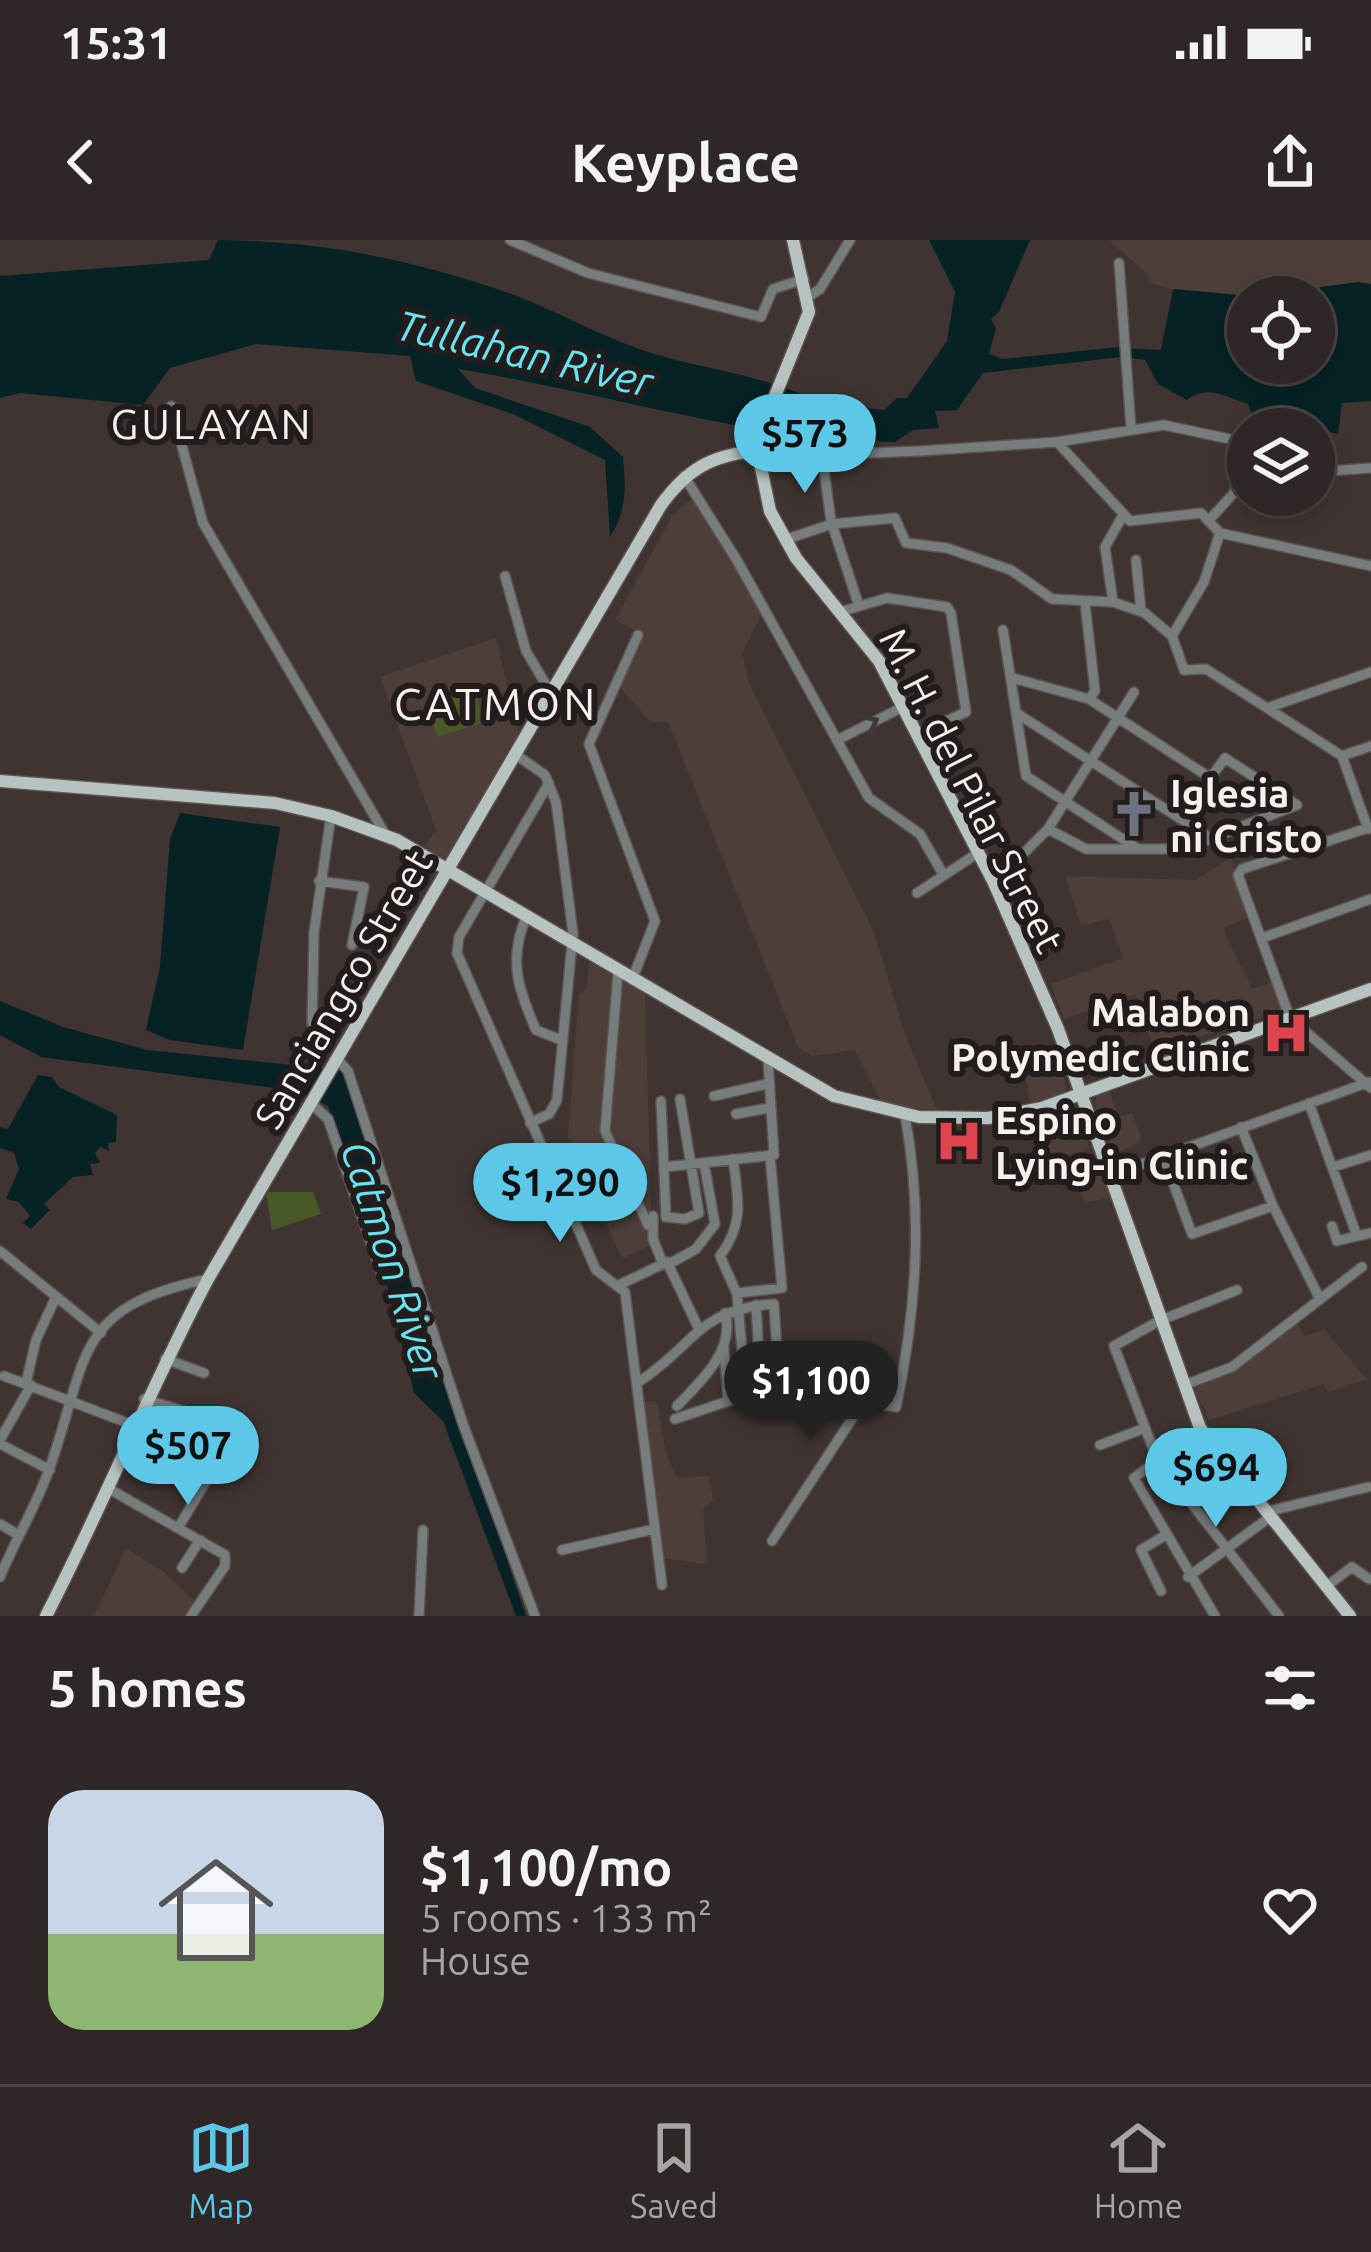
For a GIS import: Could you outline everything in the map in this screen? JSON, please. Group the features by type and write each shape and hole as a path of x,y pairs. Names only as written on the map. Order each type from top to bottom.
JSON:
{"main road":[{"name":"M. H. del Pilar Street","path":"793,240 808,297 805,331 756,451 770,511 784,540 843,611 904,707 994,883 1080,1095 1200,1428 1347,1612"},
{"path":"684,476 719,456 756,451"},
{"name":"Sanciangco Street","path":"46,1616 111,1490 144,1399 208,1279 661,505 684,476"},
{"path":"0,781 275,803 385,835 834,1096 905,1116 988,1118 1080,1095 1371,989"}],"street":[{"path":"510,240 589,273 761,317 772,289 804,279"},
{"path":"808,297 820,289 850,240"},
{"path":"1119,263 1131,428"},
{"path":"171,406 203,523 385,835"},
{"path":"756,451 822,455 1057,442 1131,428 1179,425 1227,437"},
{"path":"1057,442 1123,517 1141,524 1193,513 1211,518 1220,533 1371,566"},
{"path":"822,455 832,524 858,603"},
{"path":"1335,471 1371,468"},
{"path":"684,476 868,798 920,834 943,874"},
{"path":"1211,518 1227,501"},
{"path":"1113,602 1105,547 1123,517"},
{"path":"784,540 832,524 895,518 906,543 947,548 1011,570 1052,599 1113,602 1142,611 1172,635 1184,670 1206,669 1342,756 1369,828 1242,868 1238,875 1290,1018 1369,1084"},
{"path":"1172,635 1204,582 1220,533"},
{"path":"1136,560 1142,611"},
{"path":"505,576 526,651 551,693"},
{"path":"843,611 858,603 904,600 947,607 951,613 966,712 917,734"},
{"path":"1085,603 1094,692 1089,699"},
{"path":"1003,630 1026,776 1138,849"},
{"path":"632,980 655,921 589,744 638,635"},
{"path":"1267,709 1371,672"},
{"path":"1013,677 1089,699 1209,777"},
{"path":"994,883 1048,829 1133,692"},
{"path":"837,740 904,707"},
{"path":"1018,714 1207,836"},
{"path":"1342,756 1371,746"},
{"path":"515,754 549,782 572,944 554,1108 530,1123"},
{"path":"1048,829 1087,849 1184,849 1207,836 1297,805 1225,758 1181,818"},
{"path":"549,782 458,940 457,953 596,1270 625,1292 640,1381 662,1585"},
{"path":"312,1023 319,881 331,816"},
{"path":"917,893 978,853"},
{"path":"319,881 364,887 352,945"},
{"path":"1262,938 1371,899"},
{"path":"526,917 513,952 514,973 536,1030 561,1040"},
{"path":"617,973 605,1131 698,1327"},
{"path":"737,1293 782,1288 770,1156 776,1147 768,1060"},
{"path":"336,1064 348,1071 463,1424 535,1616"},
{"path":"714,1096 767,1084"},
{"path":"1109,1176 1369,1084"},
{"path":"661,1101 666,1216 685,1219 699,1213 680,1100"},
{"path":"314,1103 327,1116 382,1275"},
{"path":"1309,1103 1358,1237"},
{"path":"736,1114 769,1108"},
{"path":"772,1541 863,1402 894,1408 899,1395 910,1350 916,1175 905,1116"},
{"path":"1241,1127 1273,1207 1320,1299"},
{"path":"1333,1167 1371,1155"},
{"path":"664,1167 770,1156"},
{"path":"1163,1156 1192,1234 1273,1207"},
{"path":"733,1159 740,1221 735,1239 720,1256 737,1293 746,1394"},
{"path":"619,1285 696,1250 714,1228 704,1163"},
{"path":"572,1216 632,1190"},
{"path":"1332,1226 1337,1241 1371,1233"},
{"path":"0,1251 101,1333"},
{"path":"1184,1385 1232,1367 1362,1267"},
{"path":"0,1577 50,1470 74,1378 101,1333 128,1303 146,1293 208,1279"},
{"path":"1237,1290 1160,1321 1114,1346 1157,1459 1279,1616"},
{"path":"50,1470 0,1442 28,1384 36,1340 55,1299"},
{"path":"640,1381 698,1327 739,1306 774,1304 779,1384 675,1419"},
{"path":"756,1305 761,1389"},
{"path":"676,1406 708,1374 729,1326 725,1313"},
{"path":"723,1344 728,1401"},
{"path":"166,1359 205,1373"},
{"path":"4,1376 133,1425"},
{"path":"144,1399 184,1411"},
{"path":"1100,1445 1145,1428"},
{"path":"1200,1428 1134,1478 1215,1616"},
{"path":"178,1528 215,1466"},
{"path":"1188,1577 1268,1514 1368,1487"},
{"path":"111,1490 227,1560 191,1616"},
{"path":"0,1524 17,1534"},
{"path":"562,1550 656,1529"},
{"path":"419,1616 423,1530"},
{"path":"1161,1591 1141,1550 1164,1536"},
{"path":"182,1568 200,1540"},
{"path":"1327,1586 1352,1567 1369,1579"},
{"path":"1330,1616 1347,1612"}],"shaded area":[{"path":"1108,240 1371,240 1371,284 1335,288 1335,276 1227,276 1227,294 1173,289 1149,283 1149,275"},
{"path":"692,498 763,612 742,654 749,683 874,932 905,1034 937,1110 883,1105 855,1050 812,1056 798,1047 668,722 651,722 618,686 643,635 615,620 672,516"},
{"path":"496,638 520,738 446,860 423,848 436,830 380,677"},
{"path":"1231,857 1252,916 1223,928 1252,989 1275,981 1285,1010 1170,1046 1170,1055 1158,1060 1135,994 1064,1019 1051,984 1123,958 1109,919 1081,926 1065,876 1196,880"},
{"path":"590,960 645,992 652,1244 622,1259 568,1138 579,994 586,989"},
{"path":"1061,1057 1067,1095 1031,1105 1023,1065"},
{"path":"1108,1088 1119,1117 1132,1113 1142,1141 1113,1155 1095,1104 1098,1091"},
{"path":"1067,1107 1077,1113 1090,1149 1053,1161 1038,1116"},
{"path":"1102,1162 1114,1197 1084,1203 1074,1173"},
{"path":"1295,1320 1305,1337 1324,1329 1367,1379 1328,1392 1324,1384 1209,1420 1192,1385 1240,1366"},
{"path":"657,1401 666,1453 677,1478 709,1476 713,1501 703,1509 707,1564 661,1558 644,1402"},
{"path":"126,1548 164,1572 197,1603 188,1616 94,1616"}],"green space":[{"path":"473,685 483,717 479,724 437,737 426,700"},
{"path":"266,1192 313,1192 321,1214 272,1230"}],"water":[{"name":"Tullahan River","path":"218,240 325,248 462,278 517,296 637,348 795,392 829,412 844,406 884,410 897,398 907,398 947,341 955,292 929,240 1030,240 999,312 991,319 996,329 989,354 1003,359 1119,347 1121,357 983,373 957,410 935,411 939,428 913,430 895,442 730,424 458,369 475,388 590,427 623,457 624,499 610,537 605,460 513,414 416,381 410,356 256,344 170,368 143,405 20,393 0,398 0,276 209,260"},
{"path":"1371,284 1371,401 1342,403 1338,434 1335,408 1249,408 1217,393 1187,400 1158,384 1145,360 1124,357 1124,348 1161,350 1173,289 1227,294 1227,384 1335,384 1335,285"},
{"path":"180,813 280,827 243,1050 170,1040 146,1030 160,966 170,839"},
{"name":"Catmon River","path":"0,1001 63,1027 147,1050 342,1070 526,1616 516,1616 443,1421 414,1393 383,1268 328,1106 298,1091 41,1057 0,1035"},
{"path":"38,1075 52,1077 59,1087 117,1115 116,1142 108,1143 109,1151 100,1147 95,1153 100,1163 90,1164 93,1175 73,1177 44,1204 50,1210 31,1229 23,1223 30,1216 19,1202 6,1199 19,1169 14,1153 0,1148 0,1127 8,1129"}],"place":[{"name":"Iglesia ni Cristo","path":"1134,814"},
{"name":"Malabon Polymedic Clinic","path":"1286,1033"},
{"name":"Espino Lying-in Clinic","path":"959,1141"}],"district":[{"name":"GULAYAN","path":"212,423"},
{"name":"CATMON","path":"496,703"}]}
